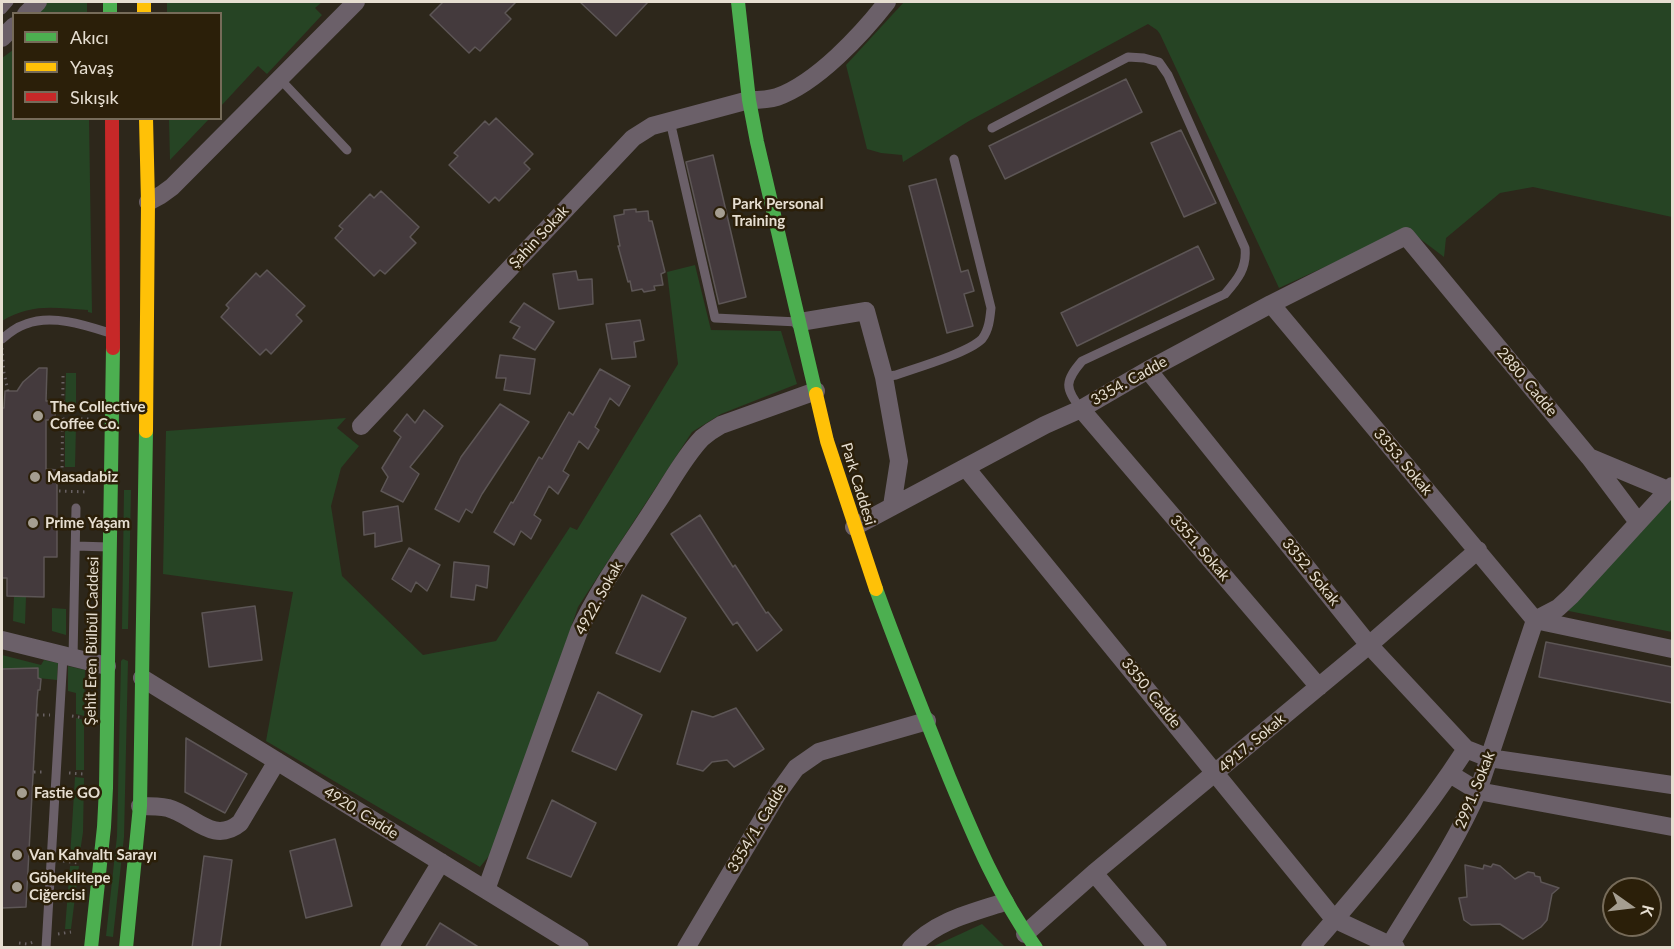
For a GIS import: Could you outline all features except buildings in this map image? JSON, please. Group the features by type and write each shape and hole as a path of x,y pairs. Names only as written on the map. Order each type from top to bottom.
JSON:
{"main road":[{"name":"Park Caddesi","path":"738,2 749,99 827,441 854,527 927,721 987,869 1030,941"},
{"name":"Şehit Eren Bülbül Caddesi","path":"112,120 113,334 129,453 142,678 140,806 126,948"},
{"name":"Şehit Eren Bülbül Caddesi","path":"91,948 104,827 110,547 129,453 148,202 146,120"}],"street":[{"path":"148,202 172,187 356,2"},
{"name":"Şahin Sokak","path":"361,426 626,144 646,129 670,121 749,99 764,100 777,97 819,72 853,41 887,2"},
{"name":"3354. Cadde","path":"854,527 1271,304 1406,236"},
{"name":"2880. Cadde","path":"1406,236 1589,457 1670,488"},
{"name":"3353. Sokak","path":"1271,304 1535,620"},
{"path":"800,322 866,311 884,377 899,461 892,506"},
{"name":"3352. Sokak","path":"1148,369 1369,645 1466,749 1490,758 1672,785"},
{"name":"4922. Sokak","path":"486,890 587,613 686,459 701,439 721,425 816,391"},
{"name":"3351. Sokak","path":"1080,408 1319,687"},
{"path":"1589,457 1638,522"},
{"name":"3350. Cadde","path":"966,468 1335,920"},
{"path":"1535,620 1558,608 1571,596 1670,488"},
{"name":"4917. Sokak","path":"1030,941 1094,873 1369,645 1478,550"},
{"path":"1535,620 1672,649"},
{"name":"2991. Sokak","path":"1391,947 1455,840 1478,791 1535,620"},
{"path":"2,640 107,666"},
{"name":"4920. Cadde","path":"142,678 580,948"},
{"name":"3354/1. Cadde","path":"686,948 778,793 796,768 811,756 828,748 927,721"},
{"path":"1310,948 1386,860 1466,749"},
{"path":"140,806 167,808 208,829 225,832 240,823 277,761"},
{"path":"1450,774 1478,791 1672,827"},
{"path":"389,948 441,862"},
{"path":"1094,873 1158,948"},
{"path":"910,948 928,932 946,922 1005,902"},
{"path":"1335,920 1391,947"}],"lane":[{"path":"2,9 9,2"},
{"path":"992,128 1128,57 1159,62 1168,75 1245,248 1246,259 1239,277 1225,294 1082,361 1071,374 1067,389 1080,408"},
{"path":"279,78 347,150"},
{"path":"670,121 715,318 800,322"},
{"path":"884,377 896,375 967,349 982,338 990,323 991,308 954,159"},
{"path":"2,339 16,328 38,321 70,321 113,334"},
{"path":"45,948 76,546 76,508"},
{"path":"76,546 110,547"}],"path":[{"path":"2,347 8,391"},
{"path":"63,376 62,474 88,476"},
{"path":"62,419 91,419"},
{"path":"59,491 88,492"},
{"path":"76,716 84,718"},
{"path":"62,773 84,774"},
{"path":"58,861 79,863"},
{"path":"65,932 71,932"},
{"path":"19,943 27,944"}],"green space":[{"path":"44,2 87,2 87,12 39,12"},
{"path":"167,2 322,2 315,8 322,15 267,74 258,66 222,105 222,12 167,12"},
{"path":"904,2 1672,2 1672,217 1533,187 1500,193 1446,238 1444,257 1407,229 1279,288 1160,34 1148,24 969,121 903,162 902,155 867,149 846,65"},
{"path":"12,51 12,120 89,120 92,313 88,310 44,308 23,311 2,321 2,58"},
{"path":"169,120 208,120 170,160"},
{"path":"695,265 711,330 781,331 797,384 721,414 692,432 578,607 497,846 480,867 266,741 293,592 163,574 166,431 346,418 337,428 359,446 341,468 331,506 342,576 423,655 496,641 570,527 577,530 678,364 667,272"},
{"path":"66,373 76,373 76,411 65,411"},
{"path":"65,426 76,426 75,467 65,467"},
{"path":"124,490 131,490 128,629 122,629"},
{"path":"1672,495 1672,632 1564,610"},
{"path":"14,596 26,597 25,624 13,621"},
{"path":"52,608 66,609 66,635 52,631"},
{"path":"2,655 41,665 44,660 58,663 57,680 38,678 38,668 2,669"},
{"path":"123,659 128,661 124,837 113,937 106,936 117,836 121,661"},
{"path":"68,666 85,670 84,716 76,714 76,693 68,691"},
{"path":"76,718 84,720 84,770 76,770"},
{"path":"75,777 84,778 83,832 79,859 70,858"},
{"path":"70,866 79,866 71,929 65,929"},
{"path":"982,924 1005,947 932,947"}],"traffic: fast":[{"path":"110,2 110,12"},
{"path":"738,2 749,100 757,142 816,394"},
{"path":"91,948 106,788 113,348"},
{"path":"126,948 140,806 146,431"},
{"path":"876,589 930,730 977,843 998,886 1036,948"}],"traffic: slow":[{"path":"144,2 144,12"},
{"path":"146,120 148,202 146,431"},
{"path":"816,394 827,441 876,589"}],"traffic: jam":[{"path":"112,120 113,348"}],"place":[{"name":"Park Personal Training","path":"720,213"},
{"name":"The Collective Coffee Co.","path":"38,416"},
{"name":"Masadabiz","path":"35,477"},
{"name":"Prime Yaşam","path":"33,523"},
{"name":"Fastie GO","path":"22,793"},
{"name":"Van Kahvaltı Sarayı","path":"17,855"},
{"name":"Göbeklitepe Ciğercisi","path":"17,887"}]}
